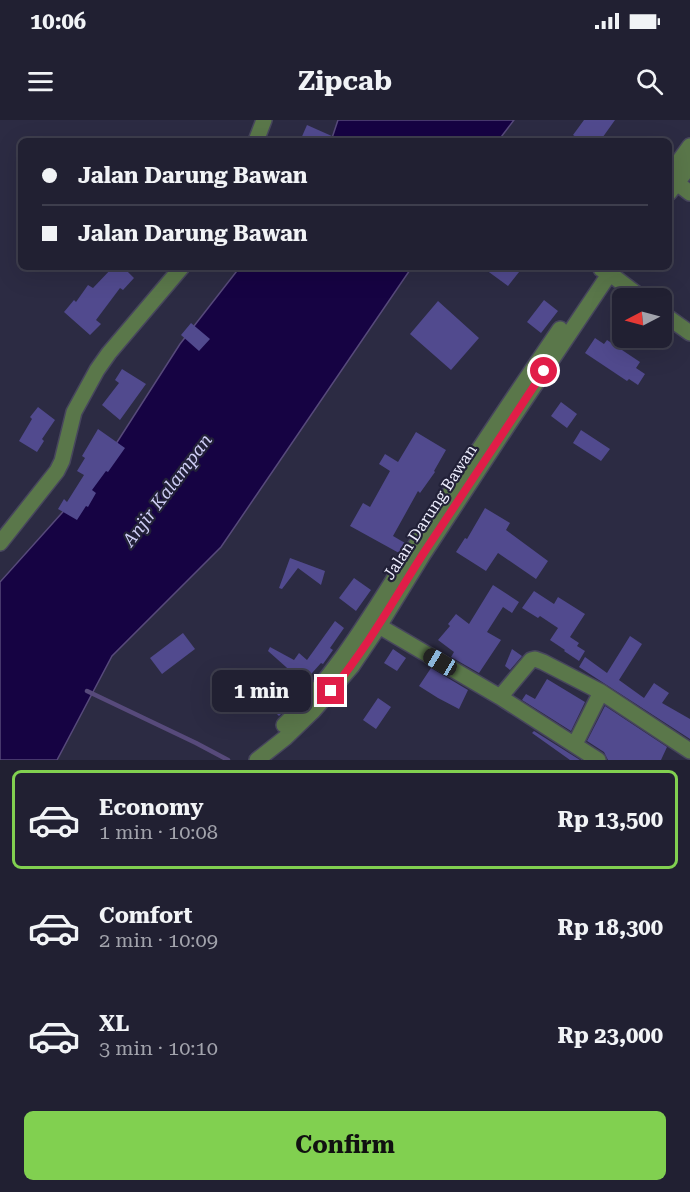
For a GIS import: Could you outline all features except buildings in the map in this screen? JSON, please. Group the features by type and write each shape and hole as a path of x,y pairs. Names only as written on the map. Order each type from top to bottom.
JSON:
{"street":[{"path":"257,138 264,120"},
{"path":"672,184 690,146"},
{"path":"672,184 690,166"},
{"path":"672,184 690,193"},
{"path":"0,543 57,471 62,461 74,412 97,370 179,270"},
{"name":"Jalan Darung Bawan","path":"254,758 285,738 314,711 352,666 605,270"},
{"name":"Jalan Darung Bawan","path":"254,758 326,680 498,419 605,270"},
{"path":"607,270 630,288"},
{"path":"672,320 690,333"},
{"path":"379,626 500,697 598,760"},
{"path":"500,697 531,660 535,659 601,692 690,751"},
{"path":"575,744 601,692"}],"water":[{"path":"338,120 514,120 500,138 332,138"},
{"name":"Anjir Kalampan","path":"238,270 410,270 221,547 112,656 57,760 0,760 0,582 96,475 180,344"}],"waterway":[{"path":"87,691 228,760"}],"route":[{"path":"331,691 352,666 379,626 422,556 544,371"}]}
